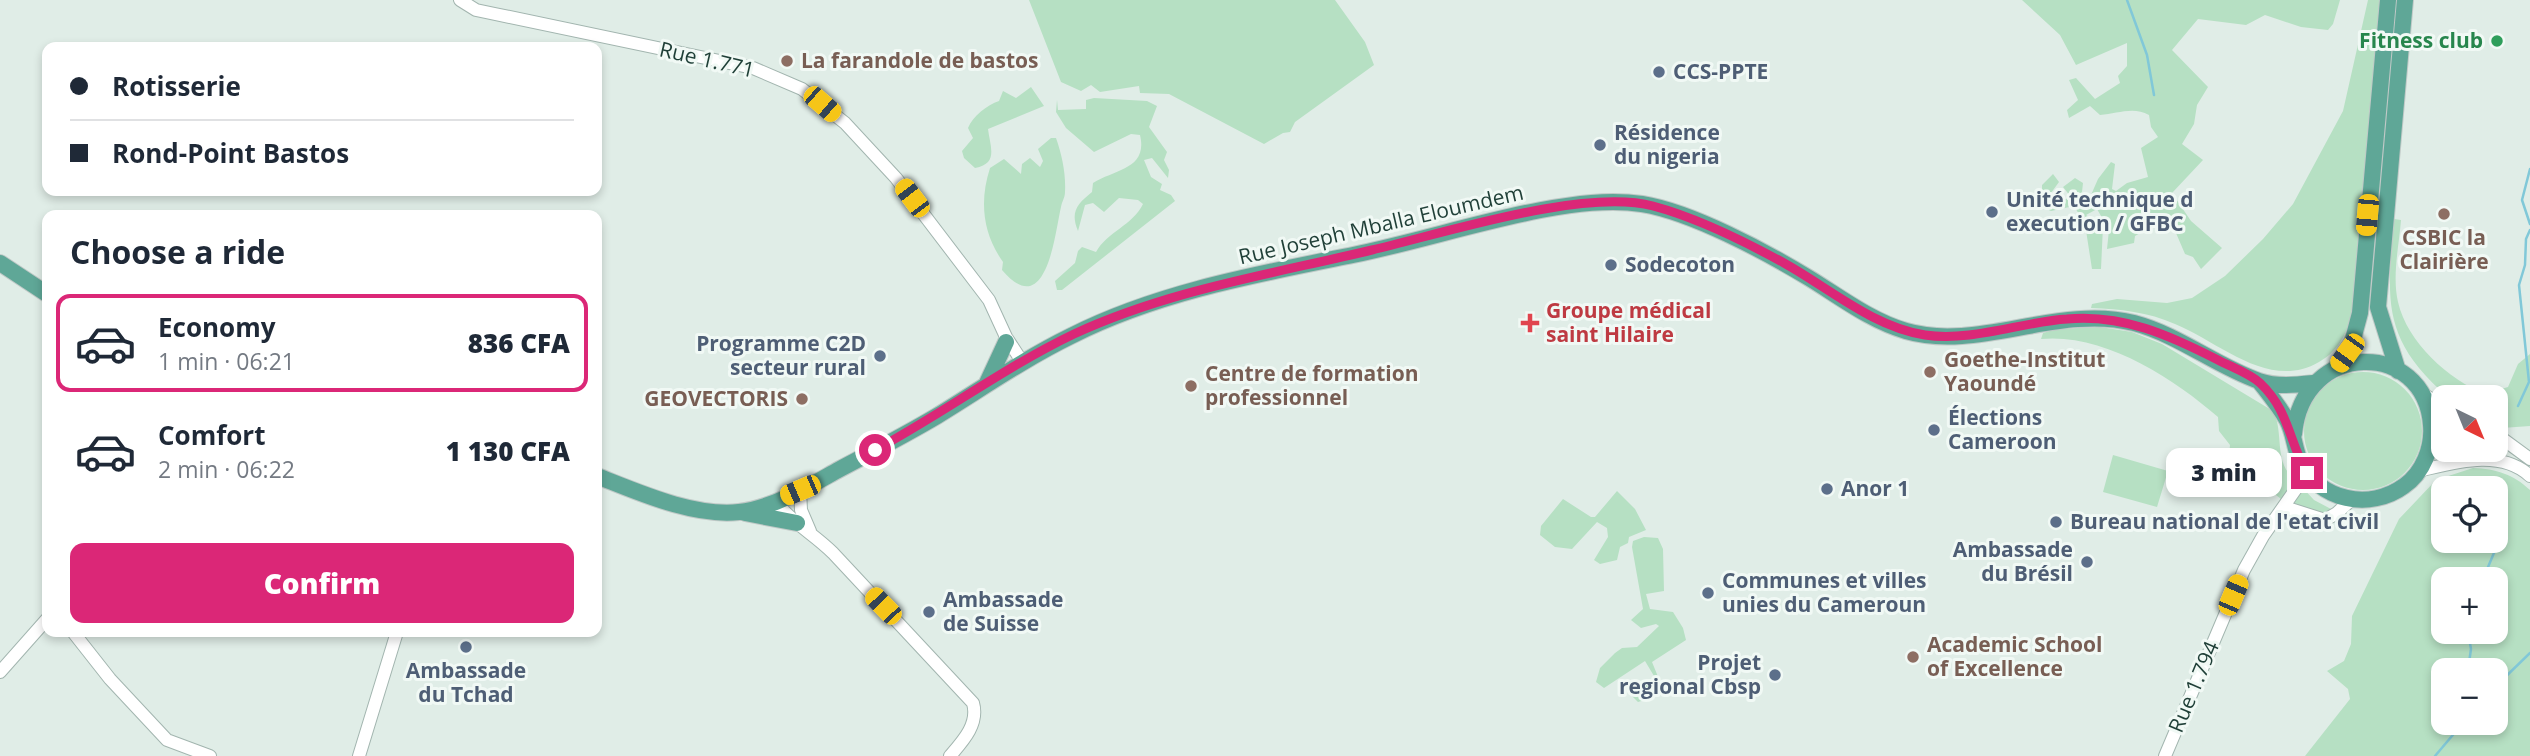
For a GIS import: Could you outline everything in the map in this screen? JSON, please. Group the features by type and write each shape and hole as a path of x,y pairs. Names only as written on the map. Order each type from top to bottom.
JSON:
{"main road":[{"path":"2337,366 2366,362 2398,371 2421,393 2430,416 2431,441 2418,471 2396,492 2367,500 2334,495 2307,473 2295,448 2294,434 2299,407 2314,383 2337,366 2352,343 2360,313 2388,0"},
{"path":"2398,371 2378,307 2405,0"},
{"name":"Rue Joseph Mballa Eloumdem","path":"602,478 675,502 713,511 739,512 800,490 924,424 1023,363 1103,322 1141,307 1197,290 1539,211 1595,202 1637,203 1678,214 1783,262 1859,309 1905,331 1943,335 2068,318 2112,319 2160,332 2259,381 2284,386 2314,383"},
{"path":"0,263 42,291"},
{"path":"986,386 1006,339"},
{"path":"2259,381 2294,434"},
{"path":"739,512 803,527"}],"street":[{"name":"Rue 1.771","path":"460,0 476,10 753,68 802,89 845,123 896,178 989,300 1006,339 1023,363"},
{"name":"Rue 1.771","path":"1006,339 1007,372"},
{"path":"2421,393 2431,399"},
{"path":"2508,443 2530,459"},
{"path":"2418,471 2483,459 2523,469 2530,476"},
{"name":"Rue 1.794","path":"2165,756 2244,570 2307,473"},
{"path":"800,490 803,527"},
{"path":"2284,507 2325,520 2351,499"},
{"path":"775,501 973,702 974,717 971,729 950,756"},
{"path":"0,672 42,625"},
{"path":"77,637 110,679 167,740 210,756"},
{"path":"359,756 395,637"}],"green space":[{"path":"1029,0 1335,0 1365,42 1374,65 1295,122 1290,132 1264,144 1169,94 1140,93 1139,86 1100,92 1091,85 1081,91 1061,82"},
{"path":"2022,0 2340,0 2333,24 2328,30 2301,27 2265,15 2246,25 2198,19 2172,50 2208,87 2197,105 2194,124 2182,144 2203,160 2172,193 2191,221 2222,248 2201,269 2193,257 2185,254 2170,219 2165,219 2135,236 2134,243 2107,249 2109,230 2097,209 2086,215 2103,226 2101,269 2092,269 2085,224 2074,206 2051,211 2042,207 2042,185 2053,174 2059,182 2051,193 2057,202 2071,197 2063,187 2075,178 2083,183 2082,192 2091,195 2098,179 2111,162 2115,164 2112,189 2116,191 2127,183 2148,177 2141,148 2158,137 2151,127 2149,115 2143,112 2125,111 2100,115 2090,106 2069,118 2067,110 2078,100 2069,80 2076,78 2095,99 2120,83 2118,76 2127,66 2127,43 2076,65 2060,35"},
{"path":"2368,0 2381,0 2354,304 2347,329 2333,351 2319,362 2300,369 2282,371 2264,368 2165,320 2134,312 2091,308 2092,304 2117,299 2167,303 2192,298 2225,276 2263,239 2293,204 2343,111"},
{"path":"1031,87 1044,106 988,129 990,158 983,166 975,168 964,158 962,151 973,138 968,128 973,119 999,101 1003,91 1016,98"},
{"path":"1094,98 1147,101 1157,106 1149,127 1167,152 1164,160 1169,170 1168,178 1152,158 1144,160 1151,177 1162,184 1160,190 1171,195 1175,201 1062,290 1057,290 1055,281 1075,263 1082,247 1096,252 1107,239 1133,218 1143,204 1138,200 1119,198 1104,212 1093,203 1085,205 1078,231 1076,209 1092,192 1093,183 1135,161 1141,146 1140,135 1131,134 1094,152 1066,128 1056,112 1057,100 1058,110 1086,109 1086,100"},
{"path":"1051,138 1056,138 1065,178 1065,194 1052,252 1039,280 1029,286 1017,284 1002,270 1003,262 987,229 984,205 990,168 1004,159 1021,174 1022,164 1030,158 1040,167 1043,161 1038,149"},
{"path":"2394,219 2401,220 2396,292 2403,317 2410,331 2431,358 2466,385 2435,385 2410,356 2393,317 2390,273"},
{"path":"2100,327 2132,332 2162,344 2273,411 2284,466 2297,481 2281,499 2267,488 2272,481 2259,472 2263,464 2251,453 2234,463 2229,456 2230,445 2219,431 2218,417 2158,373 2112,350 2088,343 2041,339 2043,333 2056,329"},
{"path":"2530,354 2530,426 2508,428 2508,387 2518,364"},
{"path":"2363,372 2396,382 2412,398 2422,431 2412,464 2396,480 2363,490 2330,480 2314,464 2304,431 2314,398 2330,382"},
{"path":"2113,455 2168,471 2157,507 2103,492"},
{"path":"2473,468 2497,471 2511,476 2530,490 2530,756 2305,756 2350,699 2348,689 2327,671 2344,661 2351,644 2352,616 2399,519 2431,485 2431,553 2508,553 2508,476 2448,476"},
{"path":"2301,486 2314,500 2331,509 2328,514 2292,506"},
{"path":"1617,491 1635,509 1646,530 1629,537 1628,543 1620,547 1617,560 1600,564 1594,560 1608,537 1607,528 1597,522 1572,549 1555,547 1540,535 1541,526 1563,499 1595,517"},
{"path":"1644,537 1658,538 1663,549 1664,591 1646,594 1650,609 1673,612 1683,628 1686,640 1652,662 1663,689 1661,695 1638,702 1631,695 1653,681 1654,676 1645,661 1604,688 1596,682 1600,668 1615,653 1622,648 1637,647 1659,626 1656,624 1641,628 1631,620 1643,609 1632,547 1633,541"}],"waterway":[{"path":"2127,0 2147,55 2154,95"},
{"path":"2530,169 2522,200 2530,224"},
{"path":"2518,406 2529,382 2519,285 2525,265 2526,239 2530,230"},
{"path":"2488,567 2494,553"},
{"path":"2470,644 2470,658"},
{"path":"2508,674 2530,653"},
{"path":"2435,756 2453,735"}],"place":[{"name":"Fitness club","path":"2497,41"},
{"name":"La farandole de bastos","path":"787,61"},
{"name":"CCS-PPTE","path":"1659,72"},
{"name":"Résidence du nigeria","path":"1600,145"},
{"name":"Unité technique d execution / GFBC","path":"1992,212"},
{"name":"CSBIC la Clairière","path":"2444,214"},
{"name":"Sodecoton","path":"1611,265"},
{"name":"Groupe médical saint Hilaire","path":"1530,323"},
{"name":"Programme C2D secteur rural","path":"880,356"},
{"name":"Goethe-Institut Yaoundé","path":"1930,372"},
{"name":"Centre de formation professionnel","path":"1191,386"},
{"name":"GEOVECTORIS","path":"802,399"},
{"name":"Élections Cameroon","path":"1934,430"},
{"name":"Anor 1","path":"1827,489"},
{"name":"Bureau national de l'etat civil","path":"2056,522"},
{"name":"Ambassade du Brésil","path":"2087,562"},
{"name":"Communes et villes unies du Cameroun","path":"1708,593"},
{"name":"Ambassade de Suisse","path":"929,612"},
{"name":"Ambassade du Tchad","path":"466,647"},
{"name":"Academic School of Excellence","path":"1913,657"},
{"name":"Projet regional Cbsp","path":"1775,675"}],"route":[{"path":"875,450 924,424 1072,335 1141,307 1252,276 1539,211 1595,202 1637,203 1678,214 1783,262 1859,309 1905,331 1931,336 1968,334 2068,318 2090,318 2112,319 2160,332 2259,381 2294,434 2295,448 2307,473"}]}
